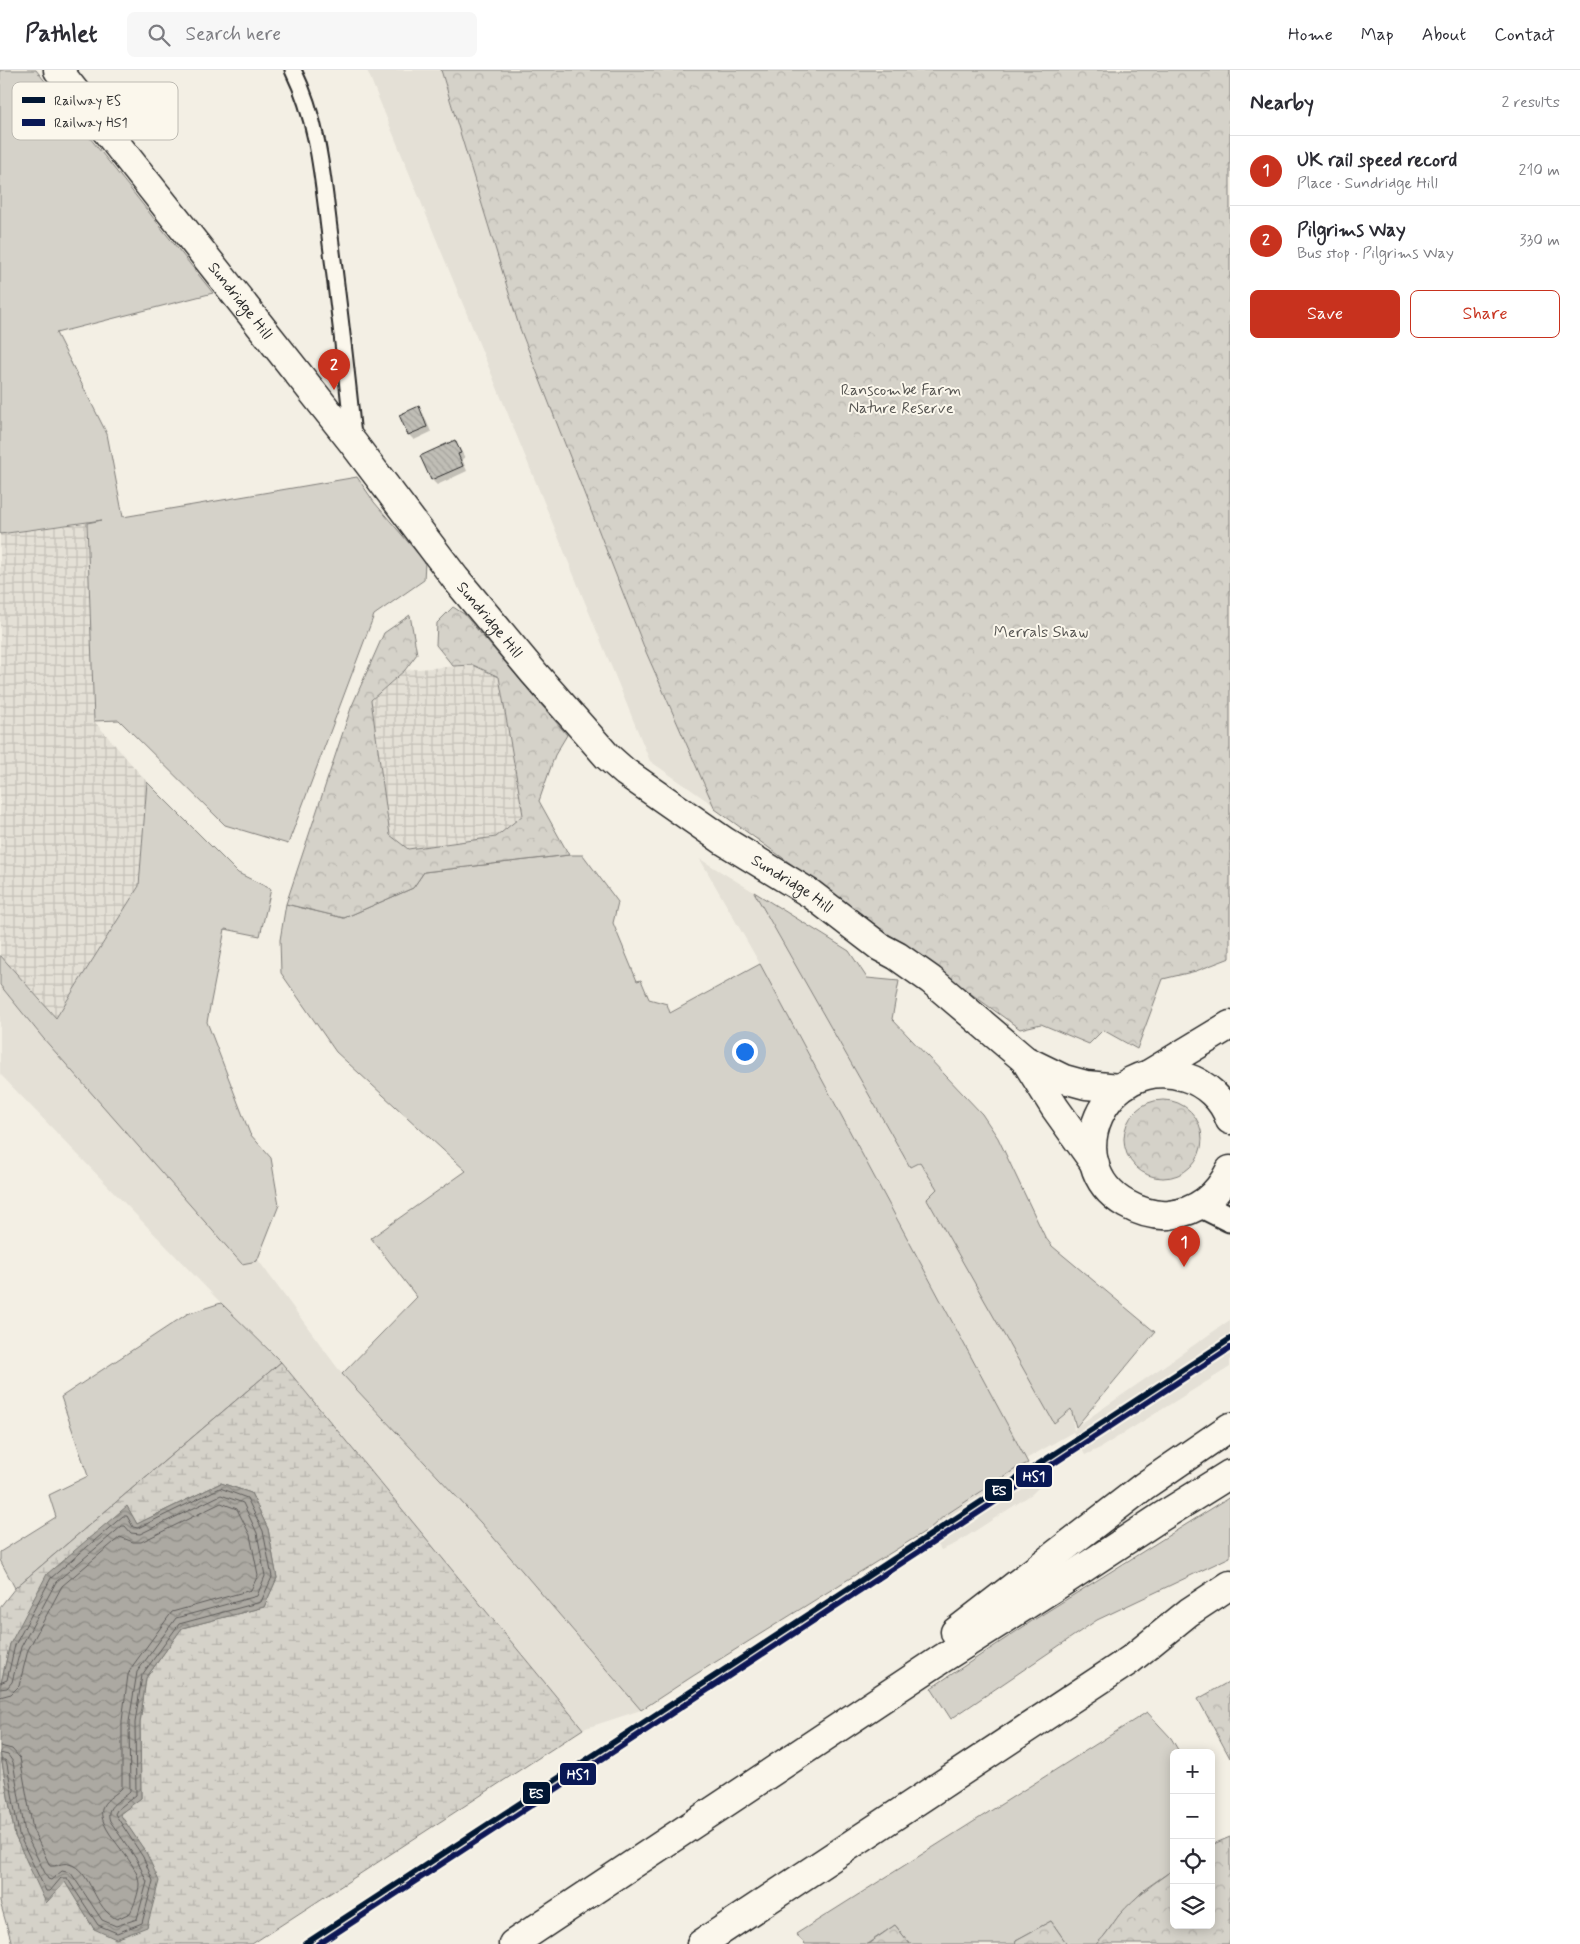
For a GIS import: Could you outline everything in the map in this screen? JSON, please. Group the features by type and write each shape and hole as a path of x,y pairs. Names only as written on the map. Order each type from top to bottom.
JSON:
{"highway":[{"name":"Sundridge Hill","path":"58,70 68,82"},
{"name":"Sundridge Hill","path":"114,140 353,442 467,592 534,673 607,756 625,772 724,841 811,894 880,947 897,956 931,980 1025,1060 1064,1079 1078,1083 1120,1088"},
{"path":"1230,1025 1149,1074 1134,1079 1120,1088 1105,1103 1096,1122 1092,1143 1095,1164 1104,1184 1119,1200 1138,1211 1160,1216 1182,1214 1202,1205 1218,1190 1230,1170"},
{"name":"Sundridge Hill","path":"1025,1060 1055,1108 1095,1164"},
{"path":"1149,1074 1173,1073 1195,1080 1214,1094 1229,1114"},
{"path":"1054,1572 1144,1486 1230,1428"},
{"path":"513,1944 940,1660 956,1630 1054,1572 1161,1517 1230,1474"},
{"path":"701,1944 1193,1620 1230,1585"},
{"path":"1193,1620 1230,1607"}],"main road":[{"path":"1202,1205 1230,1219"}],"street":[{"path":"293,70 310,110 319,151 345,357 353,442"}],"shaded area":[{"path":"367,70 441,70 519,326 646,652 713,805 650,761"},
{"path":"87,523 94,721 147,782 139,886 56,1018 0,955 0,534"},
{"path":"473,665 499,677 523,815 496,837 408,849 390,835 371,700 405,670"},
{"path":"700,859 754,892 910,1167 920,1162 938,1190 1054,1422 1072,1409 1074,1431 1076,1427 1230,1320 1230,1367 1100,1448 1085,1455 1073,1432 1026,1459 760,964"},
{"path":"0,985 43,1038 233,1226 342,1374 481,1523 641,1710 583,1729 281,1362 221,1303 0,1074"},
{"path":"1028,1463 1040,1486 1032,1494 955,1544 941,1550 929,1529 944,1516 1017,1468"}],"green space":[{"path":"0,70 36,70 46,82 12,82 12,140 92,140 213,293 56,333 107,434 123,517 357,477 374,502 425,562 424,580 374,615 288,844 225,825 119,720 94,721 87,523 102,520 0,534"},
{"name":"Ranscombe Farm Nature Reserve","path":"441,70 1230,70 1230,958 1196,971 1163,979 1137,1049 1103,1030 1089,1044 1041,1024 1020,1029 715,809 646,652 519,326"},
{"path":"453,607 464,614 567,735 555,755 539,801 569,855 424,872 413,888 344,918 286,904 351,708 384,633 410,615 417,654 405,670 371,700 390,835 408,849 496,837 523,815 499,677 473,665 453,666 436,645 437,623"},
{"path":"147,782 238,873 271,889 260,936 225,929 207,1022 250,1134 271,1158 279,1205 257,1261 242,1264 43,1038 0,985 0,955 56,1018 139,886"},
{"path":"583,855 618,902 613,923 637,981 641,980 649,999 667,1004 670,1013 760,964 1028,1463 1017,1468 944,1516 929,1529 641,1710 481,1523 342,1374 417,1297 371,1238 466,1171 336,1052 281,973 280,940 286,904 344,918 413,888 424,872"},
{"path":"754,892 849,951 867,978 899,981 892,1019 982,1114 998,1138 1045,1237 1052,1246 1155,1332 1076,1427 1071,1409 1054,1423 927,1199 937,1189 920,1162 910,1167"},
{"path":"1163,1100 1178,1103 1190,1112 1199,1124 1202,1139 1199,1154 1190,1166 1178,1175 1163,1178 1148,1175 1136,1166 1127,1154 1124,1139 1127,1124 1136,1112 1148,1103"},
{"path":"221,1303 281,1362 15,1588 0,1560 0,1552 56,1517 49,1495 88,1476 61,1397 187,1314"},
{"path":"281,1362 583,1729 252,1944 12,1944 0,1902 0,1751 15,1836 47,1902 65,1881 94,1929 147,1854 119,1814 141,1798 140,1723 146,1678 182,1628 264,1607 277,1578 268,1529 251,1493 221,1483 137,1524 127,1507 10,1644 0,1688 0,1607 15,1588"},
{"path":"1230,1497 1230,1557 1097,1620 951,1719 931,1688 1032,1621"},
{"path":"1230,1681 1230,1758 1198,1699"},
{"path":"1147,1712 1171,1738 1178,1749 1170,1749 1170,1872 1145,1889 1120,1914 1102,1939 1096,1944 1067,1944 1051,1921 1016,1940 1015,1944 910,1944 895,1925 867,1944 805,1944 796,1934"},
{"path":"1230,1837 1230,1944 1096,1944 1132,1901 1170,1872 1170,1929 1215,1929 1215,1843"},
{"path":"1051,1921 1067,1944 1015,1944 1016,1940"},
{"path":"895,1925 910,1944 868,1944"}],"water":[{"path":"221,1483 251,1493 268,1529 277,1578 264,1607 182,1628 146,1678 140,1723 141,1798 120,1814 147,1854 159,1881 147,1927 116,1939 94,1929 65,1882 46,1903 15,1836 0,1751 0,1688 10,1644 47,1574 127,1506 137,1524"}],"building":[{"path":"419,406 427,427 408,435 399,415"},
{"path":"455,440 461,453 458,454 463,466 431,480 420,456"}],"rail line":[{"name":"ES","path":"305,1944 1230,1339"},
{"name":"HS1","path":"319,1944 1230,1348"}],"place":[{"name":"Pilgrims Way","path":"334,390"},
{"name":"UK rail speed record","path":"1184,1267"}],"park label":[{"name":"Merrals Shaw","path":"1041,632"}]}
